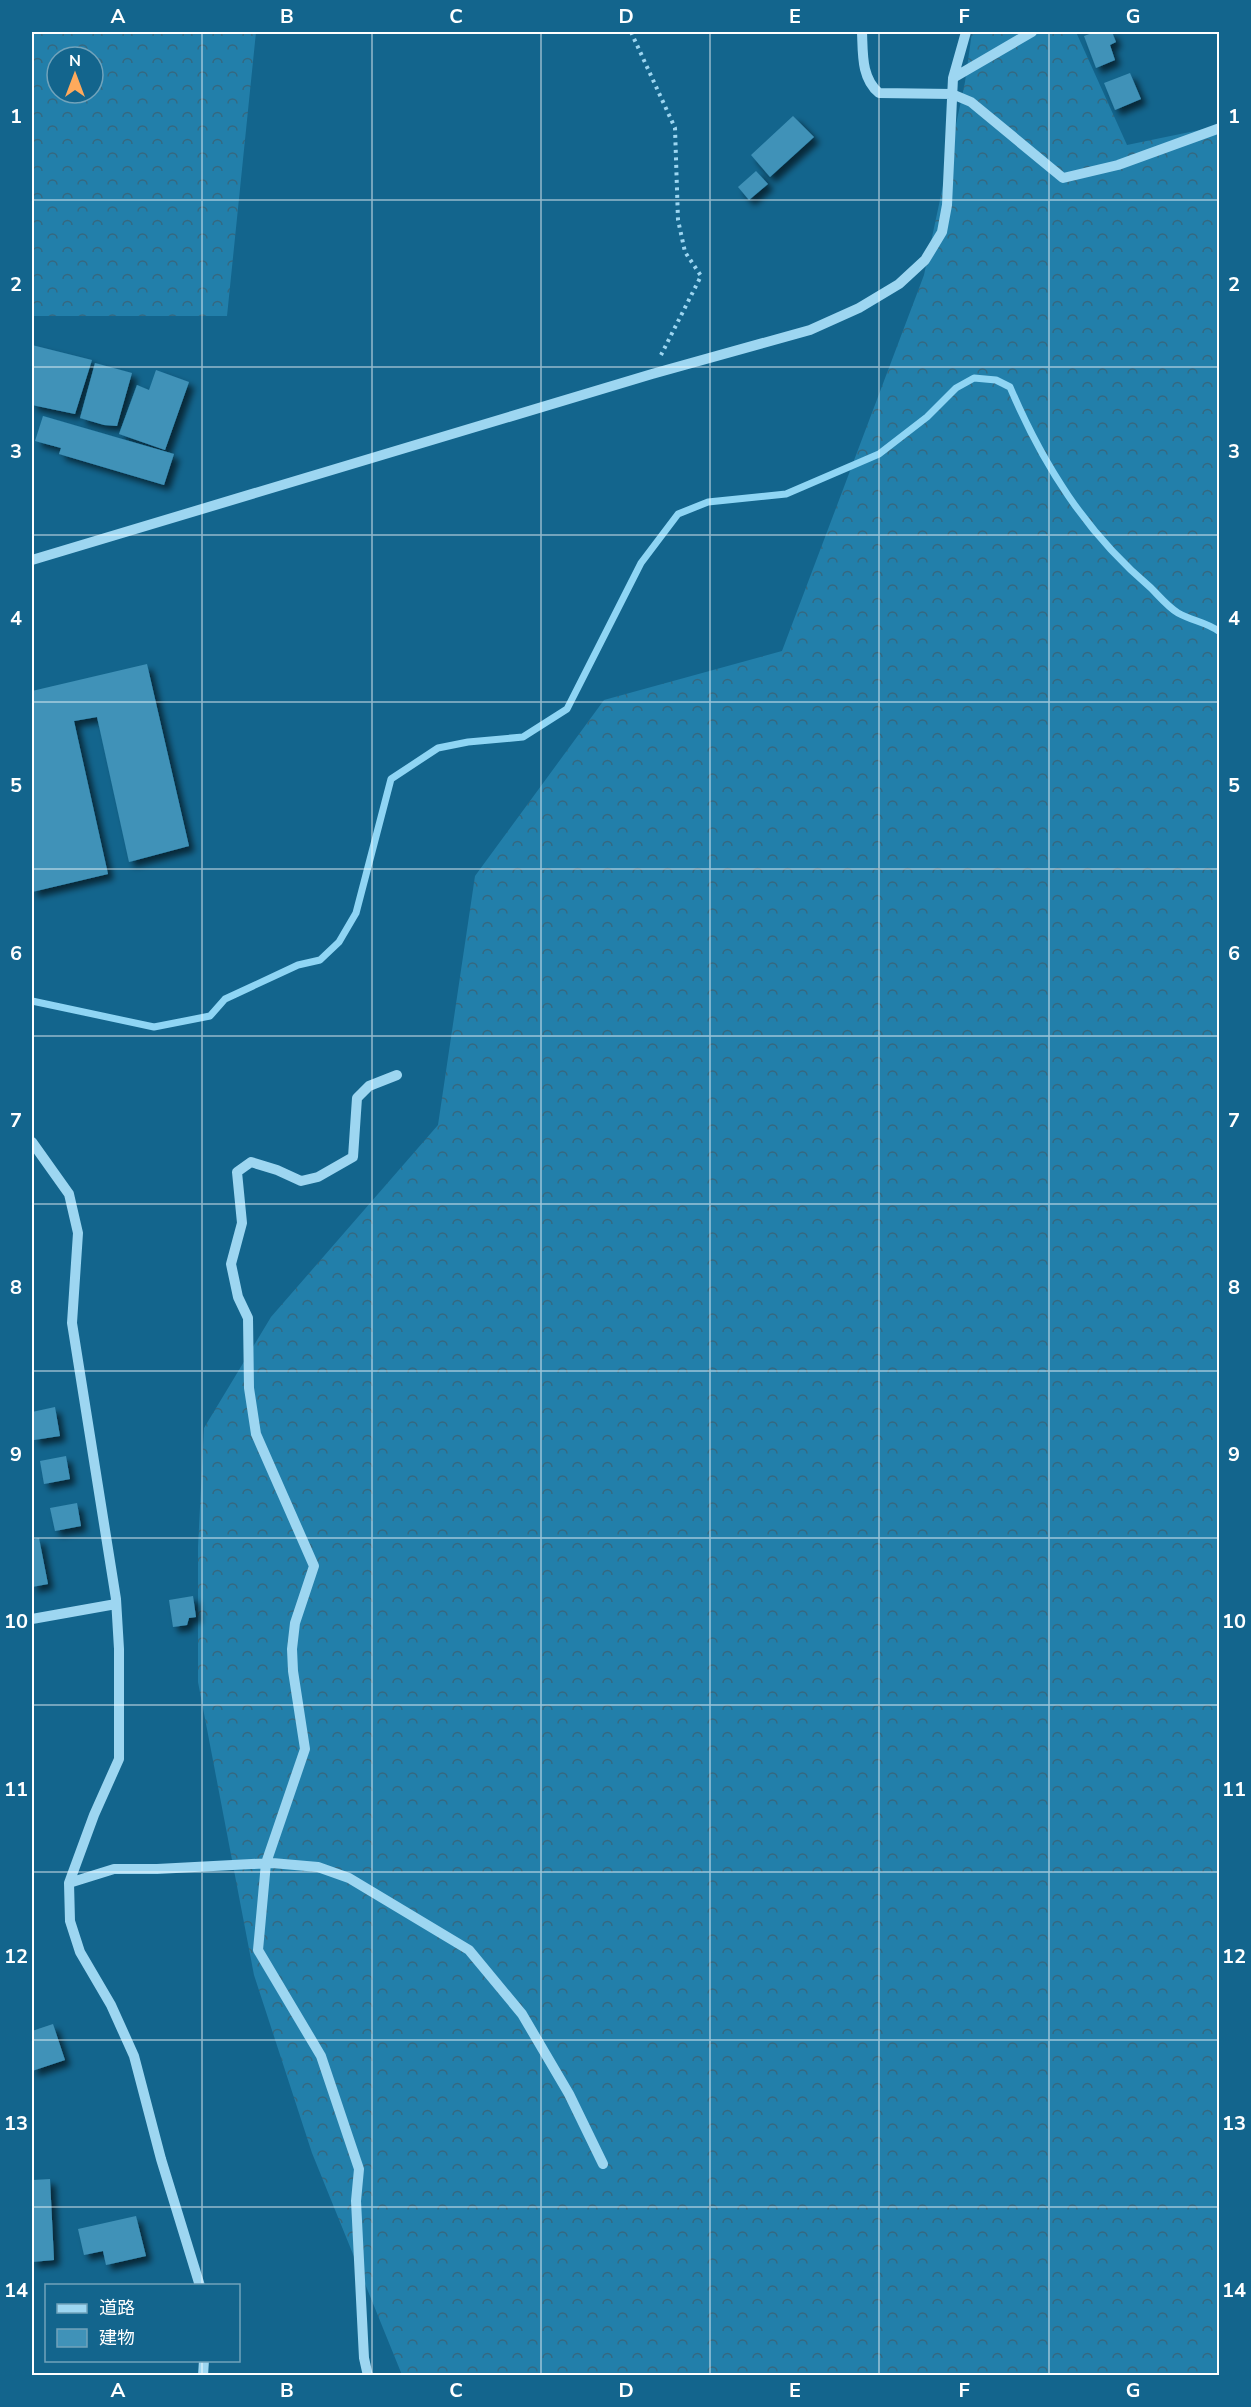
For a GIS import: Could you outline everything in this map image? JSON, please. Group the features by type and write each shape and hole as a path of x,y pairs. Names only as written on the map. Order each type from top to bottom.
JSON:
{"street":[{"path":"862,32 863,62 871,86 879,93 952,94 971,102 1063,178 1118,165 1220,128"},
{"path":"32,560 652,374 810,330 859,308 899,284 925,260 942,232 947,205 952,94 966,32"},
{"path":"954,78 1032,32"},
{"path":"368,2376 364,2358 356,2201 359,2169 321,2056 258,1950 266,1863 304,1749 292,1649 295,1623 314,1566 256,1434 249,1388 248,1318 237,1297 231,1264 242,1223 237,1172 252,1162 301,1180 318,1177 353,1157 357,1098 369,1086 398,1075"},
{"path":"32,1142 69,1194 78,1233 72,1323 116,1604 120,1649 119,1759 69,1883 70,1921 80,1952 111,2005 134,2056 161,2159 199,2284"},
{"path":"32,1619 116,1604"},
{"path":"69,1883 114,1869 266,1863 318,1867 349,1878 469,1950 522,2014 569,2094 603,2164"}],"path":[{"path":"631,32 675,128 678,220 685,252 701,276 652,374"}],"green space":[{"path":"32,32 256,32 227,316 32,316"},
{"path":"972,32 1076,32 1127,145 1219,126 1219,2375 402,2375 312,2153 254,1975 198,1682 198,1547 204,1428 271,1317 438,1125 475,876 604,700 782,651 924,275 965,82"}],"building":[{"path":"1095,32 1112,32 1116,42 1110,45 1115,60 1096,68 1084,36"},
{"path":"1130,73 1141,99 1115,110 1104,83"},
{"path":"793,116 814,137 770,177 751,155"},
{"path":"756,171 768,184 749,200 738,187"},
{"path":"32,345 92,360 75,414 32,405"},
{"path":"95,363 132,373 117,426 80,418"},
{"path":"156,370 189,382 165,450 119,434 137,385 149,390"},
{"path":"43,416 174,454 164,485 59,454 61,448 35,441"},
{"path":"147,664 189,846 129,862 97,717 74,721 108,874 32,892 32,691"},
{"path":"55,1407 60,1436 34,1440 32,1412"},
{"path":"66,1456 70,1479 44,1484 40,1461"},
{"path":"77,1503 81,1526 55,1531 50,1508"},
{"path":"39,1538 48,1584 32,1587 32,1540"},
{"path":"193,1596 196,1617 189,1618 187,1625 173,1627 169,1600"},
{"path":"53,2024 65,2060 32,2071 32,2031"},
{"path":"50,2179 54,2260 32,2262 32,2180"},
{"path":"136,2216 146,2256 106,2265 103,2251 84,2255 78,2229"}],"waterway":[{"path":"32,1001 154,1027 210,1016 225,999 298,965 320,960 339,942 356,913 391,779 438,748 468,742 523,737 567,709 641,563 678,514 708,502 786,494 879,454 927,417 956,388 974,378 996,380 1010,387 1037,444 1068,496 1106,544 1128,567 1174,611 1220,632"}]}
